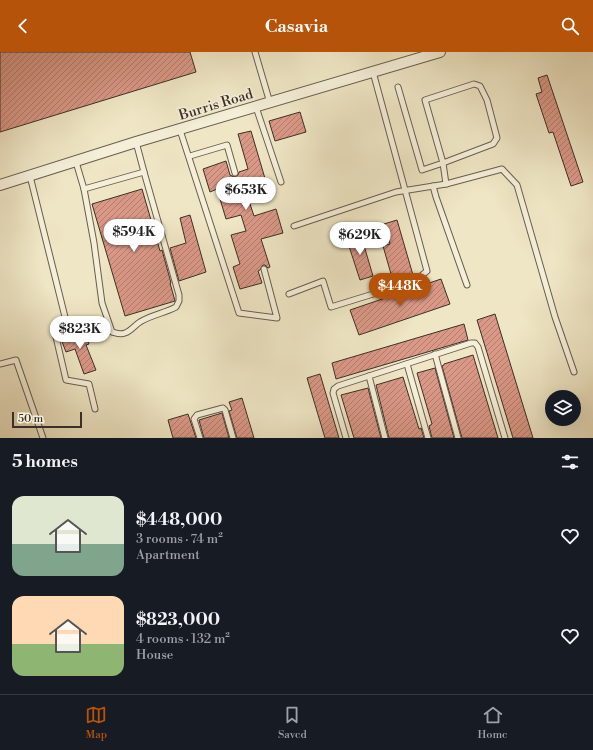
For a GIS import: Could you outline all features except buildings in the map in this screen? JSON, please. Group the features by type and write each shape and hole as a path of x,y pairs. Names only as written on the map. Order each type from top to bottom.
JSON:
{"street":[{"name":"Burris Road","path":"0,185 136,142 440,52"}],"lane":[{"path":"255,52 270,103"},
{"path":"289,294 323,281 331,307 415,281 427,272 404,192 373,72"},
{"path":"398,87 422,170 443,163 493,144 497,138 487,100 480,86 474,84 425,100 443,163 446,184"},
{"path":"256,107 281,182"},
{"path":"180,130 190,156 239,313 277,318 264,269"},
{"path":"76,162 84,189 94,243 102,303 112,332 116,334 124,333 133,328 138,322 176,307 179,301 179,295 136,142"},
{"path":"190,156 227,145 235,173"},
{"path":"294,226 396,192 404,192 446,184 502,169 516,185 555,317 574,372"},
{"path":"84,189 144,172"},
{"path":"30,176 66,321 56,330 56,337 66,380 89,384 95,409"},
{"path":"433,186 467,285"},
{"path":"346,438 333,393 334,389 338,386 435,354 475,343 478,347 505,438"},
{"path":"435,354 458,438"},
{"path":"0,364 16,360 43,438"},
{"path":"407,364 428,438"},
{"path":"369,376 385,438"},
{"path":"200,438 194,419 197,415 223,408 234,438"}]}
